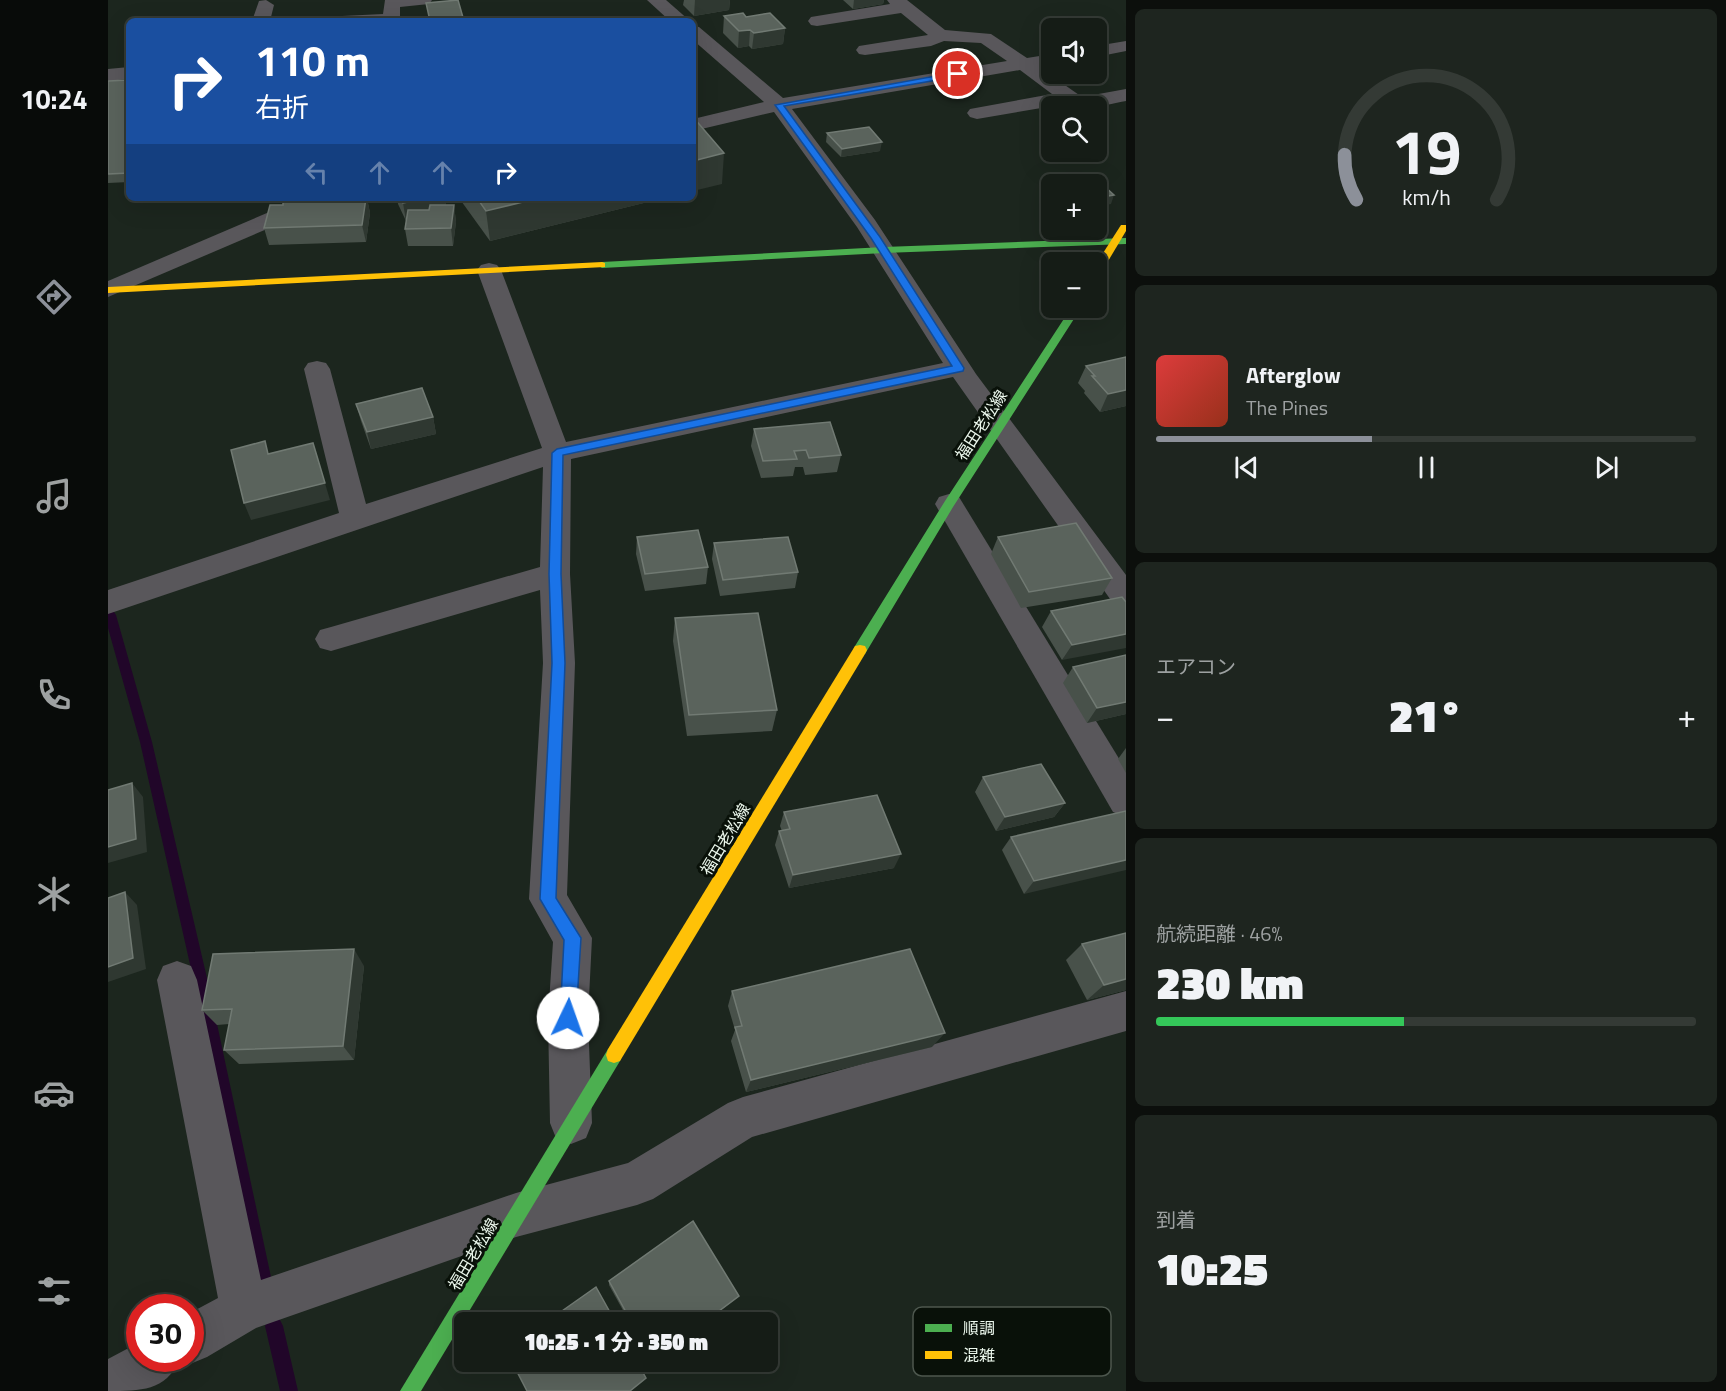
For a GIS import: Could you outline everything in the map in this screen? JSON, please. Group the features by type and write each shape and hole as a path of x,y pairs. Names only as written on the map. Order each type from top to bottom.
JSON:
{"main road":[{"path":"1107,259 1121,241 1126,223"},
{"path":"108,290 884,250 1121,241"},
{"name":"福田老松線","path":"410,1391 949,504 1070,318"}],"street":[{"path":"391,18 392,3 423,0"},
{"path":"656,0 677,18"},
{"path":"817,21 900,3 940,35"},
{"path":"696,34 779,105 884,250 959,368 1126,598"},
{"path":"865,51 931,40 940,35 985,38 1068,96"},
{"path":"1107,49 1126,46"},
{"path":"696,123 779,105 1041,61"},
{"path":"108,75 126,74"},
{"path":"1107,98 1126,94"},
{"path":"977,113 1041,102"},
{"path":"108,290 313,201"},
{"path":"489,270 557,453 555,574 559,663 548,899 573,938 568,1018 571,1123"},
{"path":"108,602 355,518 557,453 959,368"},
{"path":"316,369 355,518"},
{"path":"949,504 1126,801"},
{"path":"331,639 555,574"},
{"path":"177,980 244,1309"},
{"path":"204,1332 244,1309 516,1215 637,1183 743,1118 1126,1011"},
{"path":"108,1386 133,1372"}],"building":[{"path":"458,0 463,18 429,18 426,3"},
{"path":"743,13 746,17 770,13 785,28 754,33 750,30 739,31 724,16"},
{"path":"126,80 126,173 108,174 108,81"},
{"path":"696,120 724,153 696,160"},
{"path":"869,127 882,142 842,149 827,133"},
{"path":"1107,189 1114,195 1107,196"},
{"path":"283,201 366,201 362,225 264,228 270,205 283,205"},
{"path":"479,201 527,201 486,211"},
{"path":"430,205 454,205 451,228 405,229 408,210 429,210"},
{"path":"1126,357 1126,390 1108,394 1086,366"},
{"path":"422,388 433,417 367,432 356,404"},
{"path":"830,422 841,455 809,458 806,450 794,451 797,459 763,461 754,429"},
{"path":"265,441 268,454 313,443 325,483 244,503 231,450"},
{"path":"1076,523 1112,578 1029,592 998,537"},
{"path":"698,530 708,567 645,574 637,537"},
{"path":"788,537 798,572 723,580 714,543"},
{"path":"1122,597 1126,602 1126,634 1072,645 1051,611"},
{"path":"758,613 777,710 689,715 675,618"},
{"path":"1126,655 1126,702 1097,708 1073,667"},
{"path":"1041,764 1065,803 1005,817 983,777"},
{"path":"132,783 136,839 108,847 108,790"},
{"path":"877,795 901,854 793,875 779,831 790,829 784,812"},
{"path":"1126,811 1126,860 1034,881 1011,837"},
{"path":"125,892 133,958 108,967 108,898"},
{"path":"1126,933 1126,979 1104,985 1082,944"},
{"path":"354,949 343,1046 224,1050 232,1009 202,1010 213,954"},
{"path":"910,949 945,1033 751,1080 735,1027 742,1026 732,991"},
{"path":"693,1221 739,1296 718,1312 626,1312 609,1281"},
{"path":"596,1287 610,1312 561,1312"},
{"path":"517,1372 643,1372 646,1378 630,1391 527,1391"}],"waterway":[{"path":"110,615 146,742 203,991 263,1277"},
{"path":"274,1326 289,1391"}],"traffic: fast":[{"path":"602,265 884,250 1126,241"},
{"path":"860,650 949,504 1070,318"},
{"path":"410,1391 614,1055"}],"traffic: slow":[{"path":"1107,255 1124,227"},
{"path":"108,290 602,265"},
{"path":"614,1055 860,650"}],"route":[{"path":"568,1018 573,938 548,899 559,663 555,574 557,453 959,368 875,237 779,105 958,74"}]}
